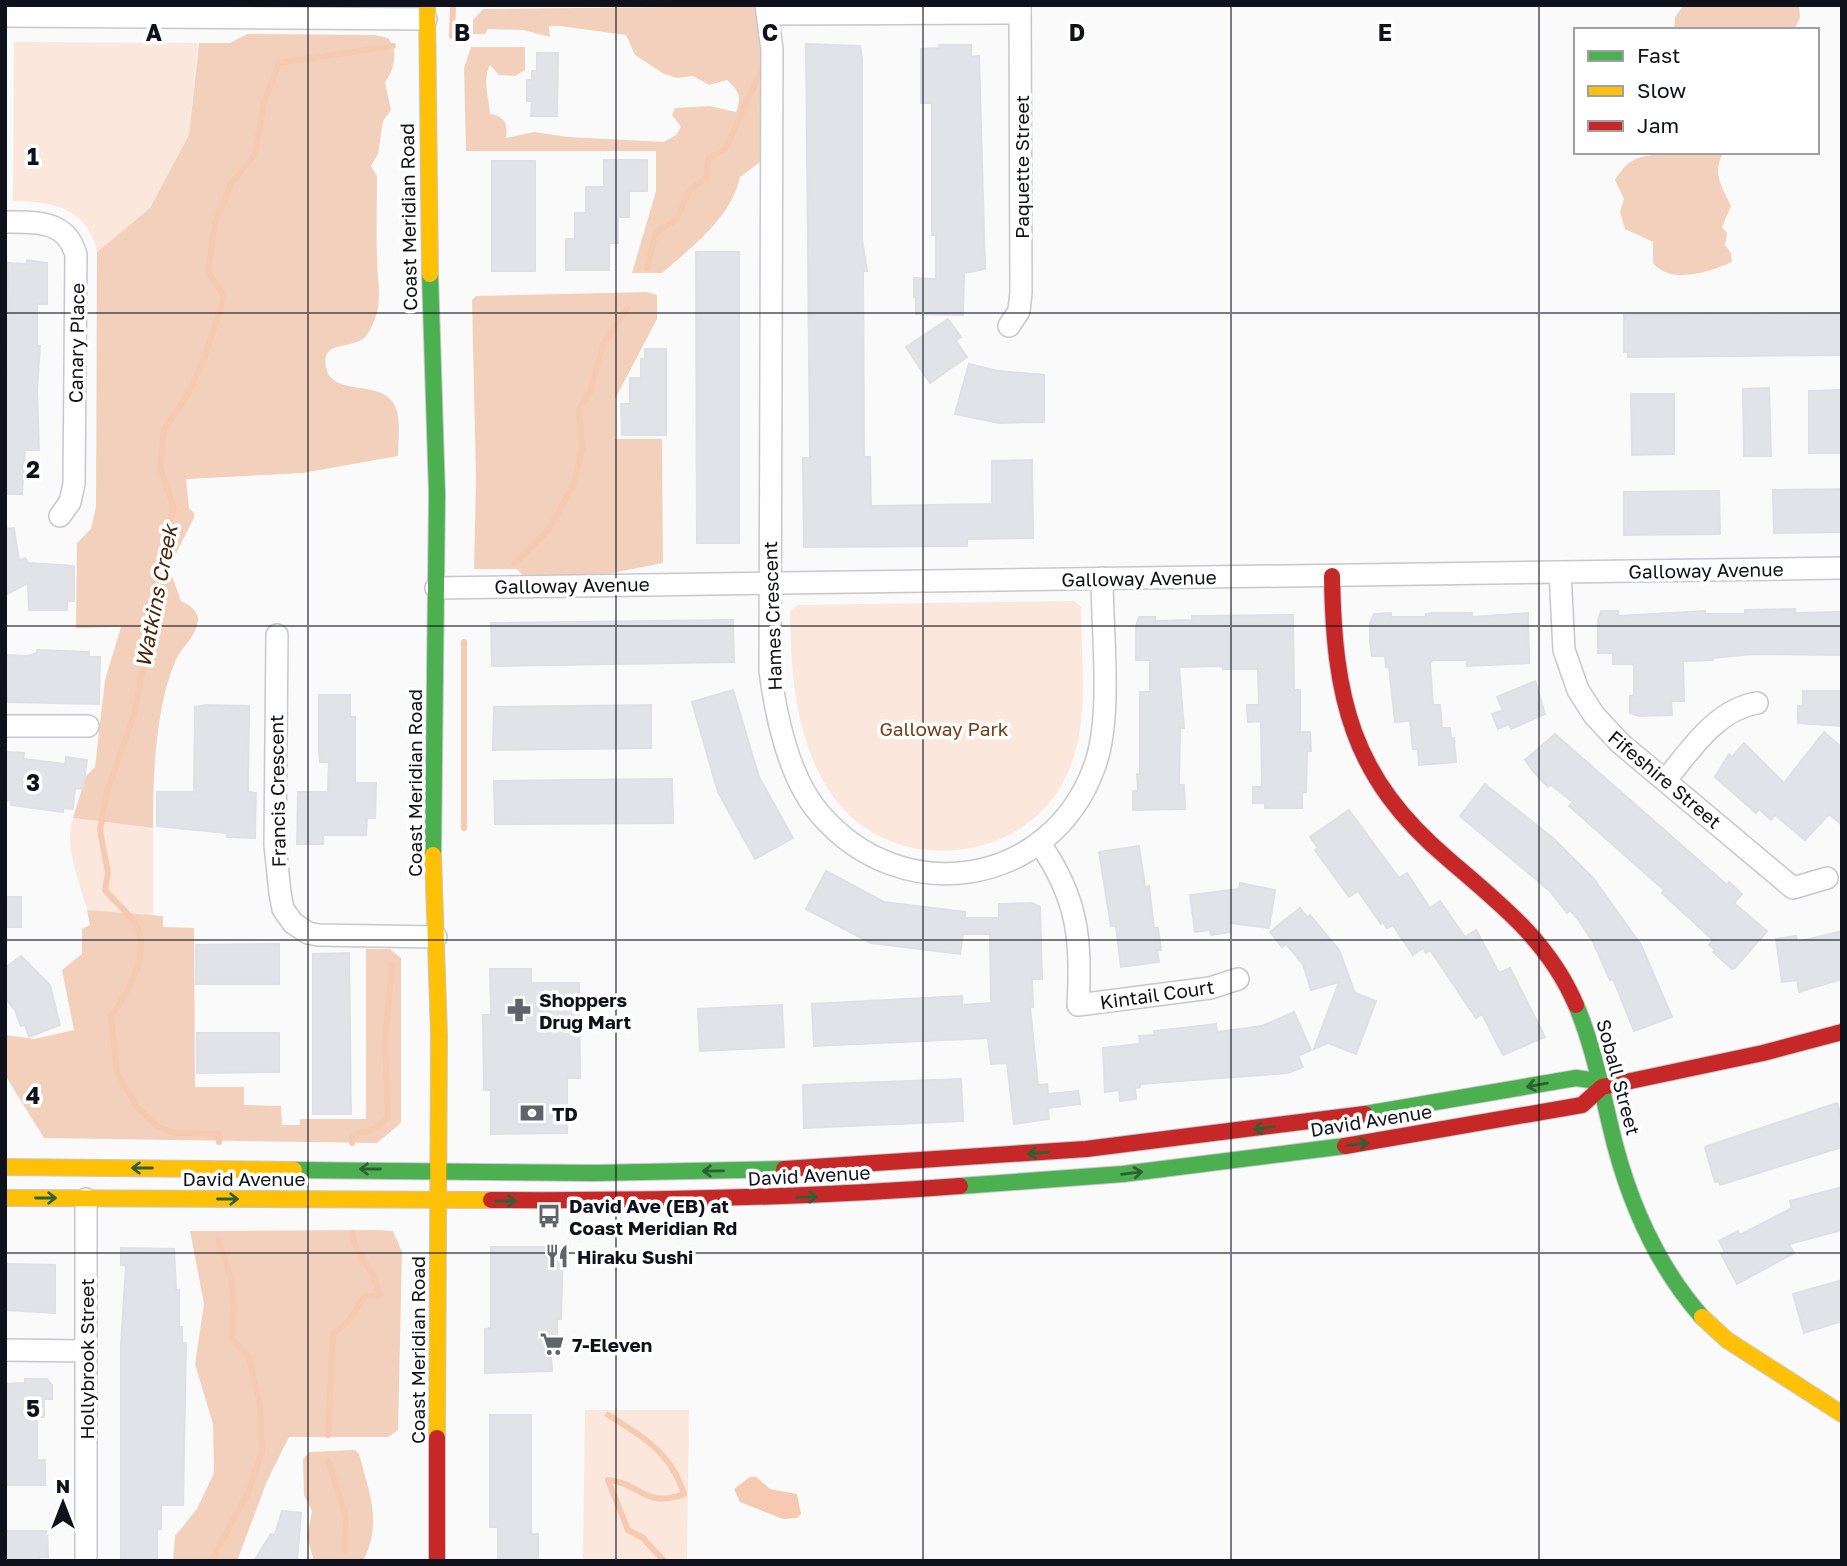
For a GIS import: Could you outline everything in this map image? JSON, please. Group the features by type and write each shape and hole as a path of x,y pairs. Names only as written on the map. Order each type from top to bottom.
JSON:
{"main road":[{"name":"Coast Meridian Road","path":"427,12 427,172 436,416 433,863 438,1170 438,1561"},
{"name":"Soball Street","path":"1332,576 1331,634 1336,679 1351,730 1362,755 1382,790 1407,821 1514,914 1544,949 1580,1013 1602,1087 1622,1171 1662,1267 1718,1332 1842,1415"},
{"name":"David Avenue","path":"5,1198 438,1201 763,1199 1123,1174 1309,1151 1582,1105 1592,1099 1602,1087 1763,1053 1842,1032"},
{"name":"David Avenue","path":"5,1167 791,1169 976,1158 1226,1134 1437,1103 1576,1078 1590,1080 1602,1087"}],"street":[{"path":"767,10 1020,9"},
{"name":"Paquette Street","path":"1009,326 1019,311 1021,292 1020,9"},
{"name":"Hames Crescent","path":"767,10 772,49 770,671 781,730 812,802 848,841 899,867 949,874 990,868 1040,844 1057,830 1076,807 1100,750 1103,720 1102,578"},
{"path":"5,16 154,11 427,12"},
{"name":"Canary Place","path":"5,222 38,223 59,228 71,239 76,255 74,484 70,502 60,516"},
{"name":"Galloway Avenue","path":"436,588 1842,568"},
{"name":"Fifeshire Street","path":"1560,572 1564,650 1578,690 1605,728 1793,888 1828,878"},
{"name":"Francis Crescent","path":"277,635 275,845 280,893 287,916 299,929 318,935 436,937"},
{"path":"1666,780 1722,718 1740,707 1757,703"},
{"path":"5,726 88,726"},
{"name":"Kintail Court","path":"1040,844 1061,877 1074,908 1079,949 1078,1005 1218,987 1238,979"},
{"name":"Hollybrook Street","path":"86,1199 86,1561"},
{"path":"5,1350 85,1351"}],"green space":[{"path":"14,42 198,43 189,135 150,208 97,252 86,225 66,210 41,203 13,201"},
{"name":"Galloway Park","path":"1074,601 1081,607 1083,669 1082,711 1076,751 1069,770 1050,802 1024,826 992,842 958,850 923,849 888,840 858,822 832,795 810,752 798,707 790,611 797,605"},
{"path":"73,818 153,828 153,916 87,910 71,851 70,828"},
{"path":"585,1410 689,1410 687,1561 583,1561"}],"shaded area":[{"path":"1684,5 1799,5 1800,18 1795,28 1674,28 1675,17"},
{"path":"762,6 764,159 740,177 729,205 709,231 662,273 632,273 656,191 656,151 466,151 464,68 471,47 525,47 525,70 515,76 499,75 490,65 488,71 486,83 490,114 504,122 506,138 534,132 568,137 664,142 676,135 681,127 672,115 675,108 710,106 736,112 739,102 737,91 727,80 709,85 693,76 677,78 664,74 635,55 626,35 560,26 549,26 550,37 523,30 488,29 485,34 473,34 473,20 483,9"},
{"path":"247,34 375,35 388,38 393,48 393,66 385,82 391,110 383,121 378,154 371,166 377,176 378,309 371,329 363,339 332,349 326,359 326,367 330,377 338,383 381,393 390,399 396,408 398,419 398,456 303,473 186,479 189,508 194,513 194,518 169,567 181,601 195,611 198,620 194,632 175,662 163,701 155,766 153,828 73,818 86,776 95,767 105,680 121,627 76,628 77,543 91,529 96,507 97,252 150,208 189,135 199,43 230,43"},
{"path":"1723,154 1718,173 1731,206 1722,227 1727,233 1725,245 1731,253 1732,262 1702,273 1669,274 1653,263 1653,242 1625,229 1620,212 1624,199 1615,180 1633,160 1659,155"},
{"path":"647,292 657,295 657,319 615,399 615,439 662,439 663,563 607,574 524,577 517,569 474,569 476,479 472,300 476,296"},
{"path":"87,910 163,916 163,927 194,928 195,1087 244,1087 244,1105 281,1106 282,1125 300,1125 300,1119 366,1119 366,949 390,949 401,958 401,1123 377,1143 44,1138 5,1075 5,1035 34,1039 74,1030 62,970 82,954 82,929 90,925"},
{"path":"190,1231 393,1231 402,1252 398,1430 388,1437 289,1437 267,1481 237,1561 173,1561 175,1536 197,1509 214,1473 213,1424 195,1364 204,1304"},
{"path":"355,1450 359,1454 372,1508 369,1547 363,1561 314,1561 307,1537 312,1511 304,1495 303,1459 310,1452"},
{"path":"750,1477 756,1477 770,1489 797,1494 801,1514 797,1518 783,1519 740,1502 734,1489"}],"building":[{"path":"806,44 860,46 862,58 862,239 867,271 863,271 864,457 870,457 871,506 992,504 992,461 1032,460 1033,538 967,539 967,546 804,547 803,458 810,458"},
{"path":"939,45 971,45 971,57 979,56 985,269 964,273 963,315 916,314 914,297 914,278 936,279 936,235 932,235 932,103 921,103 921,49 939,48"},
{"path":"537,53 558,53 557,116 531,116 532,101 527,101 527,80 532,80 532,71 537,71"},
{"path":"604,160 647,160 647,191 629,191 629,217 618,217 618,243 609,243 609,270 566,270 566,239 575,239 575,213 586,213 586,187 604,187"},
{"path":"492,161 535,161 535,271 492,271"},
{"path":"696,252 739,252 739,543 697,543"},
{"path":"27,260 47,263 47,304 37,304 37,346 40,346 37,391 39,450 25,450 22,494 5,494 8,263 27,264"},
{"path":"1842,313 1842,355 1628,357 1628,352 1624,352 1624,315"},
{"path":"948,319 961,337 956,341 967,357 930,383 906,347"},
{"path":"645,349 666,349 666,435 622,435 621,404 630,404 630,378 641,378 641,359 645,359"},
{"path":"969,364 998,371 1044,375 1044,422 999,423 955,414"},
{"path":"1769,388 1771,456 1744,456 1743,389"},
{"path":"1842,390 1842,453 1809,453 1809,391"},
{"path":"1631,394 1674,394 1674,454 1632,455"},
{"path":"1842,489 1842,532 1774,533 1773,490"},
{"path":"1719,491 1720,534 1624,535 1624,492"},
{"path":"14,528 19,561 25,558 28,563 74,566 74,601 67,601 67,610 29,610 28,583 5,595 5,529"},
{"path":"1795,609 1795,613 1842,612 1842,655 1752,654 1683,661 1684,701 1671,701 1672,715 1639,716 1630,713 1630,696 1634,696 1634,664 1613,664 1613,653 1598,653 1598,620 1601,611 1618,611 1618,616 1705,611 1705,614 1745,614 1745,610"},
{"path":"1391,613 1391,617 1426,617 1426,614 1432,613 1472,613 1472,617 1528,613 1529,663 1467,666 1467,660 1433,660 1430,663 1433,705 1440,705 1442,728 1450,728 1451,739 1454,738 1456,762 1419,765 1418,749 1413,749 1410,721 1395,722 1389,667 1386,667 1385,656 1372,656 1370,641 1370,623 1374,614"},
{"path":"1293,615 1294,690 1300,690 1300,732 1310,732 1311,751 1307,751 1306,792 1302,792 1302,808 1265,808 1265,803 1253,803 1253,787 1262,787 1261,721 1248,722 1247,705 1259,705 1258,669 1223,669 1223,666 1179,667 1184,728 1180,728 1179,785 1184,785 1185,809 1133,810 1133,791 1138,791 1137,774 1140,774 1140,692 1150,692 1150,660 1136,660 1136,626 1139,617 1155,617 1155,621 1192,620 1192,616"},
{"path":"733,620 734,662 492,666 491,623"},
{"path":"37,650 89,652 89,657 100,657 99,704 7,702 5,655 27,656 37,653"},
{"path":"1535,681 1545,714 1511,729 1509,724 1498,729 1492,714 1503,710 1497,697"},
{"path":"733,690 759,777 793,838 755,859 718,792 692,702"},
{"path":"1803,691 1842,691 1842,726 1798,723 1798,706 1803,706"},
{"path":"319,695 350,695 350,717 355,717 355,783 376,783 375,818 367,818 366,835 323,835 323,844 297,844 298,792 328,792 329,762 320,762"},
{"path":"651,705 651,748 493,750 494,707"},
{"path":"249,706 248,792 256,793 255,838 227,837 227,833 157,826 157,792 194,792 195,707"},
{"path":"1824,732 1842,748 1842,825 1829,814 1805,840 1775,815 1771,820 1759,809 1756,813 1715,777 1729,754 1732,757 1744,743 1784,783"},
{"path":"1555,734 1727,885 1729,882 1742,894 1734,903 1767,931 1735,968 1732,969 1713,952 1715,950 1709,945 1713,940 1662,893 1664,890 1569,806 1573,802 1551,785 1548,787 1533,771 1525,760"},
{"path":"7,752 24,753 23,759 65,764 66,757 87,760 83,789 75,788 73,809 63,808 63,812 11,805 11,801 5,800"},
{"path":"672,779 673,823 495,824 494,781"},
{"path":"1485,784 1554,839 1593,878 1641,945 1672,1017 1634,1031 1613,979 1610,980 1593,942 1577,918 1570,910 1567,913 1550,891 1460,816"},
{"path":"1349,810 1399,878 1407,873 1430,908 1440,901 1465,937 1476,930 1499,973 1510,968 1545,1037 1503,1055 1482,1014 1476,1018 1430,950 1426,953 1423,948 1413,955 1393,925 1387,928 1383,922 1381,924 1358,891 1349,897 1315,850 1318,848 1310,837"},
{"path":"1139,846 1145,887 1149,886 1154,928 1158,928 1161,950 1157,951 1159,962 1121,967 1116,926 1111,926 1099,852"},
{"path":"826,871 884,902 965,912 965,918 999,918 999,904 1032,903 1040,907 1042,979 1032,979 1033,1007 1030,1007 1038,1085 1047,1084 1048,1094 1078,1091 1080,1104 1048,1108 1049,1119 1014,1124 1007,1063 991,1064 988,1038 814,1046 812,1004 962,996 962,1005 991,1003 990,934 963,934 960,954 871,943 806,909"},
{"path":"1240,883 1275,890 1269,928 1229,923 1230,932 1211,935 1210,930 1195,932 1190,895 1239,889"},
{"path":"5,897 21,897 21,927 5,927"},
{"path":"1300,908 1307,917 1310,915 1339,950 1355,993 1376,1001 1356,1054 1328,1043 1314,1049 1339,982 1311,990 1303,964 1286,944 1282,947 1270,932"},
{"path":"1842,931 1842,979 1799,992 1797,980 1782,982 1776,939 1796,936 1797,942"},
{"path":"279,944 279,984 196,984 196,945"},
{"path":"349,953 351,1114 313,1114 313,954"},
{"path":"21,956 50,985 60,1025 29,1037 25,1025 21,1026 15,1010 5,998 5,968"},
{"path":"490,969 531,969 531,983 579,983 580,1078 567,1078 567,1133 491,1134 491,1090 484,1090 483,1015 491,1015"},
{"path":"782,1005 784,1047 700,1051 698,1009"},
{"path":"1294,1012 1311,1050 1298,1056 1303,1067 1288,1073 1140,1084 1140,1087 1135,1088 1136,1099 1120,1101 1119,1090 1105,1092 1103,1048 1140,1044 1139,1036 1155,1035 1154,1031 1216,1024 1217,1032 1262,1026"},
{"path":"197,1033 279,1033 279,1072 197,1073"},
{"path":"961,1079 963,1121 804,1128 803,1085"},
{"path":"1837,1103 1842,1119 1842,1147 1720,1185 1719,1181 1715,1182 1705,1148 1707,1146"},
{"path":"1842,1187 1842,1230 1789,1244 1794,1253 1737,1284 1721,1254 1725,1252 1719,1241 1738,1231 1740,1235 1792,1208 1790,1201"},
{"path":"491,1247 563,1247 561,1319 557,1319 557,1354 551,1354 552,1371 485,1373 485,1329 491,1328"},
{"path":"121,1248 174,1249 176,1290 179,1290 179,1327 182,1327 182,1343 186,1343 183,1505 161,1505 161,1529 157,1529 157,1561 121,1561 121,1344 126,1265 121,1265"},
{"path":"5,1264 55,1265 55,1313 5,1310"},
{"path":"1842,1280 1842,1321 1804,1333 1793,1294"},
{"path":"25,1379 47,1379 52,1385 52,1399 44,1399 44,1417 37,1417 37,1460 45,1460 45,1485 5,1485 5,1384 25,1383"},
{"path":"490,1415 531,1415 531,1534 538,1534 538,1561 498,1561 498,1527 490,1527"},
{"path":"282,1511 301,1513 297,1561 256,1558 271,1534 275,1535"},
{"path":"5,1531 47,1531 48,1557 39,1557 39,1561 5,1561"}],"waterway":[{"name":"Watkins Creek","path":"452,36 453,5"},
{"name":"Watkins Creek","path":"219,1142 219,1134 175,1133 158,1127 137,1107 117,1073 111,1017 135,974 141,938 131,917 105,890 108,873 100,830 107,791 134,715 151,626 156,571 174,508 160,467 164,430 188,394 204,358 224,297 208,271 215,223 231,184 255,154 264,102 279,63 393,46"},
{"path":"647,268 656,232 676,220 689,191 707,177 708,159 726,148 761,70"},
{"path":"514,564 549,529 574,484 582,449 579,409 590,392 603,345 627,308"},
{"path":"464,642 464,828"},
{"path":"352,1143 352,1136 376,1128 388,1117 385,1042 392,964"},
{"path":"328,1435 333,1334 347,1323 365,1296 380,1295 352,1233"},
{"name":"Watkins Creek","path":"211,1561 248,1493 262,1452 260,1406 249,1357 232,1339 232,1288 218,1240"},
{"path":"608,1415 655,1447 679,1480 684,1494 660,1499 608,1480 628,1530 643,1538 664,1561"},
{"path":"328,1460 346,1518 345,1550"}],"traffic: fast":[{"path":"430,274 437,494 433,855"},
{"path":"1576,1005 1594,1057 1622,1169 1638,1214 1672,1278 1702,1317"},
{"path":"1365,1114 1576,1078 1590,1080 1602,1087"},
{"path":"960,1186 1123,1174 1345,1146"},
{"path":"294,1170 594,1173 784,1169"}],"traffic: slow":[{"path":"427,5 430,274"},
{"path":"433,855 439,1035 437,1438"},
{"path":"5,1167 294,1170"},
{"path":"5,1198 491,1200"},
{"path":"1702,1317 1727,1340 1842,1414"}],"traffic: jam":[{"path":"1332,576 1337,660 1344,698 1354,732 1369,766 1389,797 1415,828 1504,908 1537,942 1552,961 1576,1005"},
{"path":"1345,1146 1582,1105 1602,1087 1763,1053 1842,1032"},
{"path":"784,1169 1086,1149 1365,1114"},
{"path":"491,1200 726,1198 960,1186"},
{"path":"437,1438 437,1561"}],"place":[{"name":"Shoppers Drug Mart","path":"519,1010"},
{"name":"TD","path":"532,1113"},
{"name":"David Ave (EB) at Coast Meridian Rd","path":"549,1216"},
{"name":"Hiraku Sushi","path":"557,1256"},
{"name":"7-Eleven","path":"552,1344"}]}
